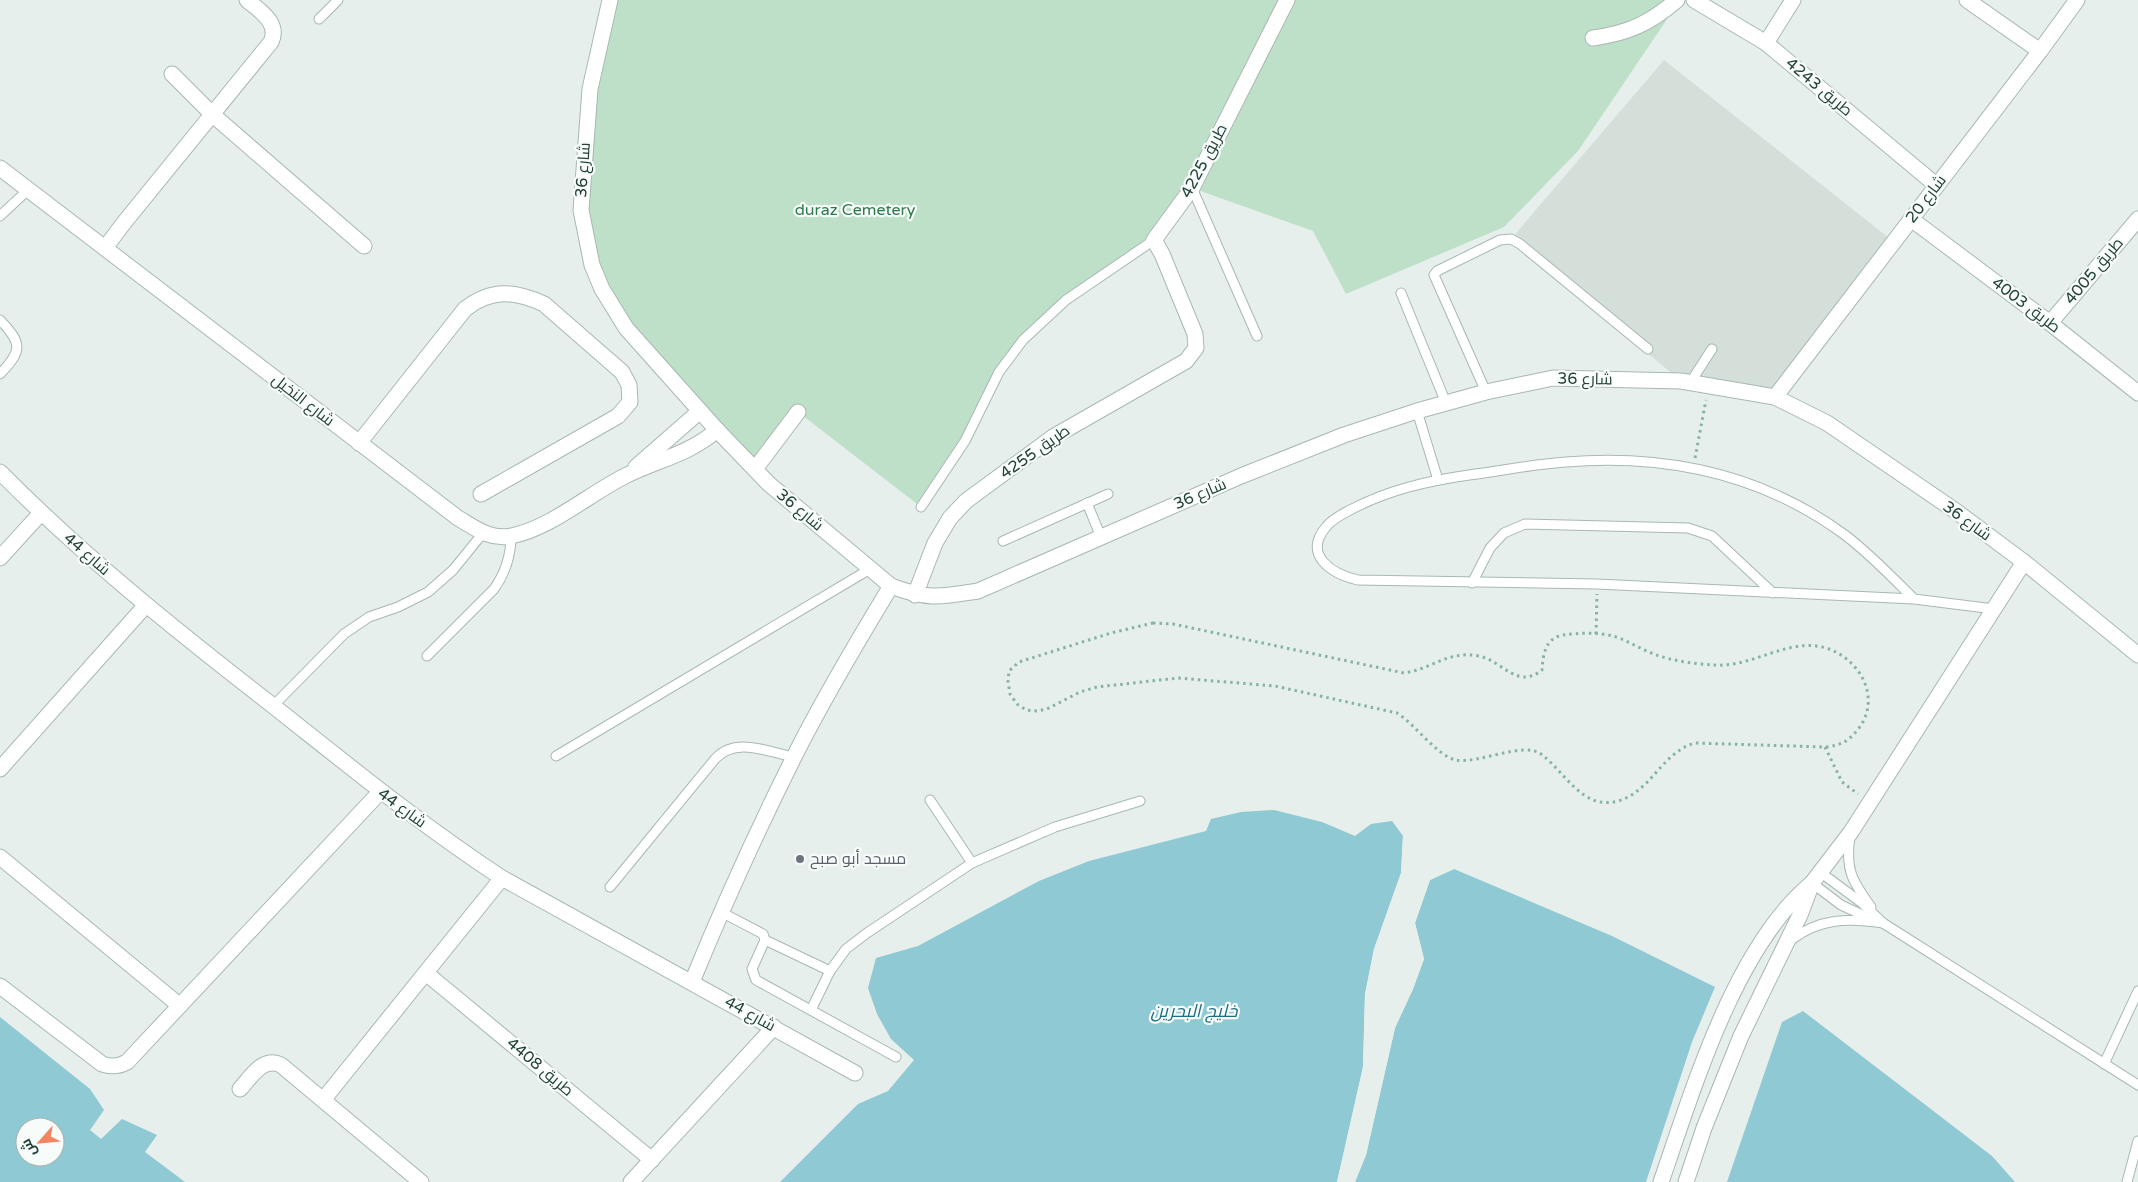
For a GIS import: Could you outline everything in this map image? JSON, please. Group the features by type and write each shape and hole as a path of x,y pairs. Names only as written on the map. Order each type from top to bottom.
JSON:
{"street":[{"path":"105,248 274,37 271,22 247,0"},
{"name":"شارع 36","path":"610,0 590,89 582,170 581,210 592,265 602,290 626,328 717,430 755,469 891,586 915,595 939,597 978,591 1249,473 1344,435 1417,411 1486,392 1553,378 1690,382 1775,397 1827,423 1873,453 2024,562 2138,655"},
{"name":"طريق 4225","path":"1154,240 1192,188 1287,0"},
{"path":"1593,38 1617,34 1640,26 1662,14 1677,0"},
{"name":"طريق 4243","path":"1694,0 1766,43 1936,185"},
{"path":"1766,43 1793,0"},
{"path":"1967,0 2040,51"},
{"name":"شارع 20","path":"1775,397 2040,51 2076,0"},
{"path":"172,74 213,115 364,246"},
{"name":"شارع النخيل","path":"0,168 458,518 483,533 495,537 511,536 531,529 554,518 626,476 698,446 717,430"},
{"name":"طريق 4003","path":"1912,219 2050,323 2138,394"},
{"name":"طريق 4005","path":"2050,323 2138,219"},
{"name":"طريق 4255","path":"915,595 936,543 950,518 966,500 1053,437 1186,361 1196,348 1195,334 1162,254 1154,240"},
{"path":"359,443 465,309 486,297 499,294 514,293 529,297 544,304 622,372 629,385 630,402 618,416 481,494"},
{"name":"شارع النخيل","path":"626,476 700,411"},
{"path":"755,469 798,412"},
{"name":"شارع 44","path":"0,472 41,513 178,633 380,792 502,878 854,1073"},
{"path":"0,558 41,513"},
{"path":"1661,1182 1698,1074 1746,970 1760,945 1786,907 1816,878 1850,832 2024,562"},
{"path":"692,982 721,912 794,757 840,670 891,586"},
{"path":"0,769 146,605"},
{"path":"0,986 102,1064 114,1066 127,1062 380,792"},
{"path":"0,857 179,1005"},
{"path":"323,1100 427,974 502,878"},
{"path":"1686,1182 1704,1128 1741,1036 1816,878"},
{"name":"طريق 4408","path":"427,974 652,1160"},
{"path":"631,1182 774,1027"},
{"path":"240,1090 263,1064 272,1062 282,1065 422,1182"}],"lane":[{"path":"319,19 338,0"},
{"path":"1192,188 1257,336"},
{"path":"0,216 29,189"},
{"path":"1486,392 1434,275 1437,271 1500,240 1511,239 1520,244 1648,349"},
{"path":"920,507 964,441 1000,372 1023,340 1066,300 1154,240"},
{"path":"1401,293 1446,403"},
{"path":"0,320 14,334 18,345 16,357 0,374"},
{"path":"1690,382 1712,350"},
{"path":"1417,411 1438,480"},
{"path":"1914,599 1860,548 1813,514 1779,495 1744,480 1693,468 1639,461 1593,460 1565,462 1411,485 1385,494 1331,521 1319,535 1316,548 1319,558 1336,573 1358,580 1597,584 1773,592 1914,599 1994,609"},
{"path":"1003,541 1108,494"},
{"path":"1087,504 1101,537"},
{"path":"1472,583 1490,548 1504,533 1525,524 1688,528 1712,536 1773,592"},
{"path":"273,706 344,634 356,625 369,617 414,600 441,582 483,533"},
{"path":"426,656 494,589 506,569 511,536"},
{"path":"556,756 870,569"},
{"path":"610,887 724,750 742,746 794,757"},
{"path":"930,800 972,863"},
{"path":"811,1010 830,971 842,954 856,940 972,863 1055,827 1140,801"},
{"path":"1850,832 1848,853 1851,876 1883,923"},
{"path":"1816,878 1862,904 1883,923"},
{"path":"1816,878 1841,905 1883,923 2138,1085"},
{"path":"721,912 761,932 765,940 830,971"},
{"path":"1784,946 1799,934 1835,921 1854,919 1883,923"},
{"path":"765,940 752,969 754,977 896,1057"},
{"path":"2104,1064 2138,991"},
{"path":"2127,1182 2138,1141"}],"path":[{"path":"1693,468 1708,385"},
{"path":"1596,634 1597,584"},
{"path":"1153,623 1172,624 1404,673 1417,671 1454,655 1482,656 1513,674 1524,678 1535,676 1542,670 1544,651 1549,643 1562,635 1596,634 1612,636 1655,654 1716,665 1735,664 1785,649 1808,645 1829,650 1848,660 1862,675 1870,697 1866,719 1852,738 1841,744 1825,746 1695,743 1682,746 1671,755 1653,778 1638,792 1618,801 1601,802 1583,795 1540,753 1517,751 1467,761 1454,760 1442,753 1408,719 1397,713 1275,686 1178,678 1097,687 1080,692 1047,709 1037,711 1026,710 1018,704 1010,694 1008,681 1009,672 1019,662 1112,633 1153,623"},
{"path":"1825,746 1842,782 1862,797"}],"shaded area":[{"path":"1664,60 1894,242 1775,397 1681,381 1511,239"}],"green space":[{"name":"duraz Cemetery","path":"614,0 1680,0 1578,151 1504,227 1346,294 1313,231 1192,188 1154,240 1095,280 1023,340 921,507 798,412 755,469 626,328 592,265 582,169"}],"water":[{"name":"خليج البحرين","path":"1274,810 1322,822 1355,836 1371,824 1392,821 1403,836 1401,873 1374,949 1365,994 1363,1067 1337,1182 780,1182 858,1104 888,1091 914,1060 891,1039 877,1014 868,988 876,958 918,946 1039,881 1089,861 1206,831 1211,819 1241,812"},
{"path":"1454,869 1612,936 1715,987 1692,1042 1646,1182 1355,1182 1366,1155 1395,1028 1424,959 1415,923 1430,880"},
{"path":"1803,1011 1992,1156 2015,1182 1727,1182 1782,1022"},
{"path":"0,1017 90,1089 104,1110 90,1130 101,1139 122,1119 157,1135 145,1152 185,1182 0,1182"}],"pier":[{"path":"1403,836 1406,837 1403,873 1376,950 1368,995 1366,1068 1339,1182 1337,1182 1363,1067 1365,994 1374,949 1401,873"},
{"path":"1452,867 1454,869 1430,880 1415,923 1424,959 1395,1028 1366,1155 1355,1182 1352,1182 1363,1154 1393,1027 1421,958 1413,922 1428,878"}],"place":[{"name":"مسجد أبو صبح","path":"800,859"}]}
